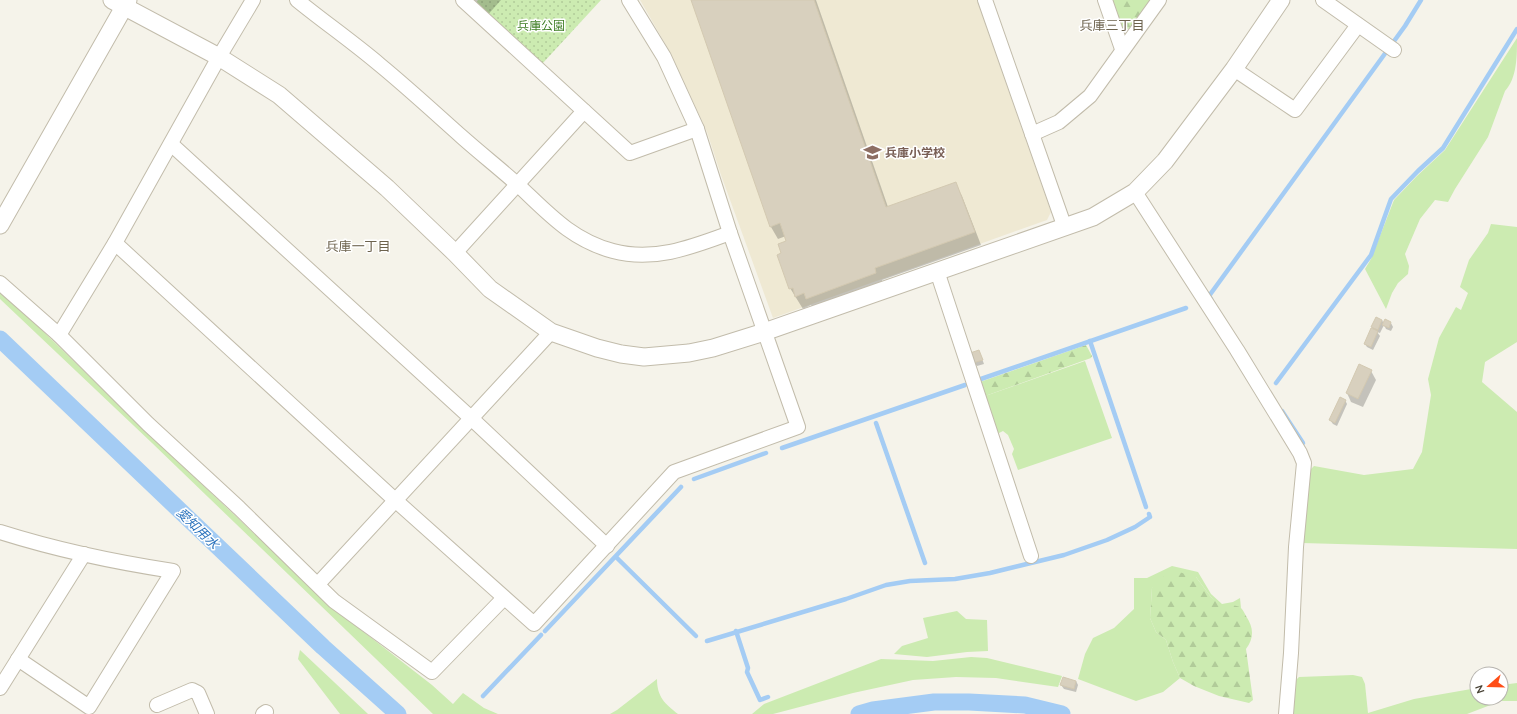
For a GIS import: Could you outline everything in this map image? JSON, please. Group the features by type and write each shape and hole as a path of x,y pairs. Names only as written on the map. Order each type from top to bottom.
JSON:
{"street":[{"path":"58,336 115,243 219,57 253,0"},
{"path":"297,0 380,65 518,185 546,213 581,238 613,251 629,254 666,254 730,234"},
{"path":"463,0 630,153 697,129"},
{"path":"115,243 395,500 534,624 674,472 798,427 730,234 697,129 664,56 629,0"},
{"path":"985,0 1064,228"},
{"path":"1105,0 1122,49"},
{"path":"1032,134 1059,122 1090,96 1122,49 1159,0"},
{"path":"0,225 121,2 219,57 279,95 387,188 490,288 551,332 597,348 621,354 644,356 689,353 707,350 764,332 1064,228 1093,217 1135,192 1165,161 1234,68 1281,0"},
{"path":"1323,0 1389,47"},
{"path":"1234,68 1295,110 1358,25"},
{"path":"455,253 584,111"},
{"path":"171,144 471,418 607,546"},
{"path":"1135,192 1237,350 1300,453 1304,463 1296,547 1291,653 1286,714"},
{"path":"937,271 1031,556"},
{"path":"0,282 148,424 239,508 334,601 432,672 504,598"},
{"path":"318,584 551,332"},
{"path":"0,532 36,543 84,554 172,571 89,707 18,659"},
{"path":"0,688 84,554"},
{"path":"157,705 192,690 198,693 207,714"}],"shaded area":[{"name":"兵庫小学校","path":"640,0 977,0 1051,212 1047,220 773,318 707,132 670,52"}],"green space":[{"name":"兵庫公園","path":"478,0 601,0 542,64 476,3"},
{"path":"1112,0 1150,0 1130,29 1122,28"},
{"path":"1517,38 1516,67 1514,74 1505,91 1488,137 1448,202 1435,200 1420,219 1405,254 1409,266 1408,274 1398,283 1392,293 1386,309 1365,269 1371,259 1394,200 1445,150"},
{"path":"1491,224 1517,227 1517,342 1485,362 1482,382 1517,412 1517,549 1302,543 1308,472 1314,466 1364,475 1413,469 1422,452 1431,395 1428,379 1439,338 1456,307 1461,310 1468,293 1460,287 1469,260 1488,233"},
{"path":"0,289 136,422 333,608 432,685 453,704 463,693 484,708 498,714 433,714 152,443 0,299"},
{"path":"1086,345 1092,356 1091,358 985,396 980,382"},
{"path":"1085,361 1112,438 1018,470 1012,454 1014,449 1008,435 1003,431 997,434 985,396"},
{"path":"1172,566 1198,572 1211,594 1222,604 1233,602 1240,598 1241,608 1234,606 1222,607 1211,597 1196,577 1152,588 1150,618 1156,632 1166,640 1180,678 1163,692 1136,701 1078,679 1085,654 1093,638 1114,628 1134,609 1134,578 1147,578"},
{"path":"1179,572 1196,577 1211,597 1222,606 1234,606 1241,608 1249,620 1252,629 1252,637 1246,649 1253,700 1249,703 1219,696 1194,686 1180,678 1166,640 1156,632 1150,618 1152,588 1166,574"},
{"path":"957,611 966,619 987,620 988,651 927,657 894,654 902,646 928,638 923,618"},
{"path":"300,650 368,714 340,714 298,659"},
{"path":"971,657 987,658 1062,676 1058,687 996,678 956,677 913,680 853,693 773,714 752,714 764,704 881,659 933,661"},
{"path":"1353,675 1362,677 1365,684 1368,713 1414,699 1469,689 1469,706 1488,706 1467,714 1293,714 1295,681 1299,677"},
{"path":"657,679 658,691 663,700 678,714 610,714 617,710"},
{"path":"1517,683 1517,701 1509,701 1509,684"}],"building":[{"path":"691,0 814,0 886,207 956,182 975,232 875,268 876,273 806,299 804,293 795,297 793,288 789,289 777,255 781,253 778,244 786,241 780,223 770,227"},
{"path":"1376,317 1382,320 1378,330 1371,327"},
{"path":"1385,319 1391,322 1389,328 1382,325"},
{"path":"1371,328 1378,331 1371,347 1364,344"},
{"path":"979,350 983,360 973,363 970,353"},
{"path":"1359,364 1372,370 1358,399 1346,393"},
{"path":"1340,397 1346,400 1335,423 1329,420"},
{"path":"1063,677 1076,681 1074,689 1060,685"}],"waterway":[{"path":"1211,299 1209,296 1405,26 1421,0"},
{"path":"1276,383 1371,255 1391,199 1443,148 1517,29"},
{"path":"978,380 1186,308"},
{"name":"愛知用水","path":"0,339 323,647 398,714"},
{"path":"1090,341 1146,507"},
{"path":"782,448 965,385"},
{"path":"1282,411 1303,443"},
{"path":"876,423 925,563"},
{"path":"694,479 766,453"},
{"path":"545,631 681,487"},
{"path":"707,641 846,599 886,585 910,581 955,579 990,573 1064,555 1107,540 1135,527 1150,517 1149,514"},
{"path":"616,557 696,636"},
{"path":"736,631 748,668 747,672 760,700 768,697"},
{"path":"483,696 541,635"},
{"name":"愛知用水","path":"859,714 873,710 934,702 1025,705 1062,714"}],"place":[{"name":"兵庫小学校","path":"872,153"}],"district":[{"name":"兵庫三丁目","path":"1112,25"},
{"name":"兵庫一丁目","path":"358,246"}]}
